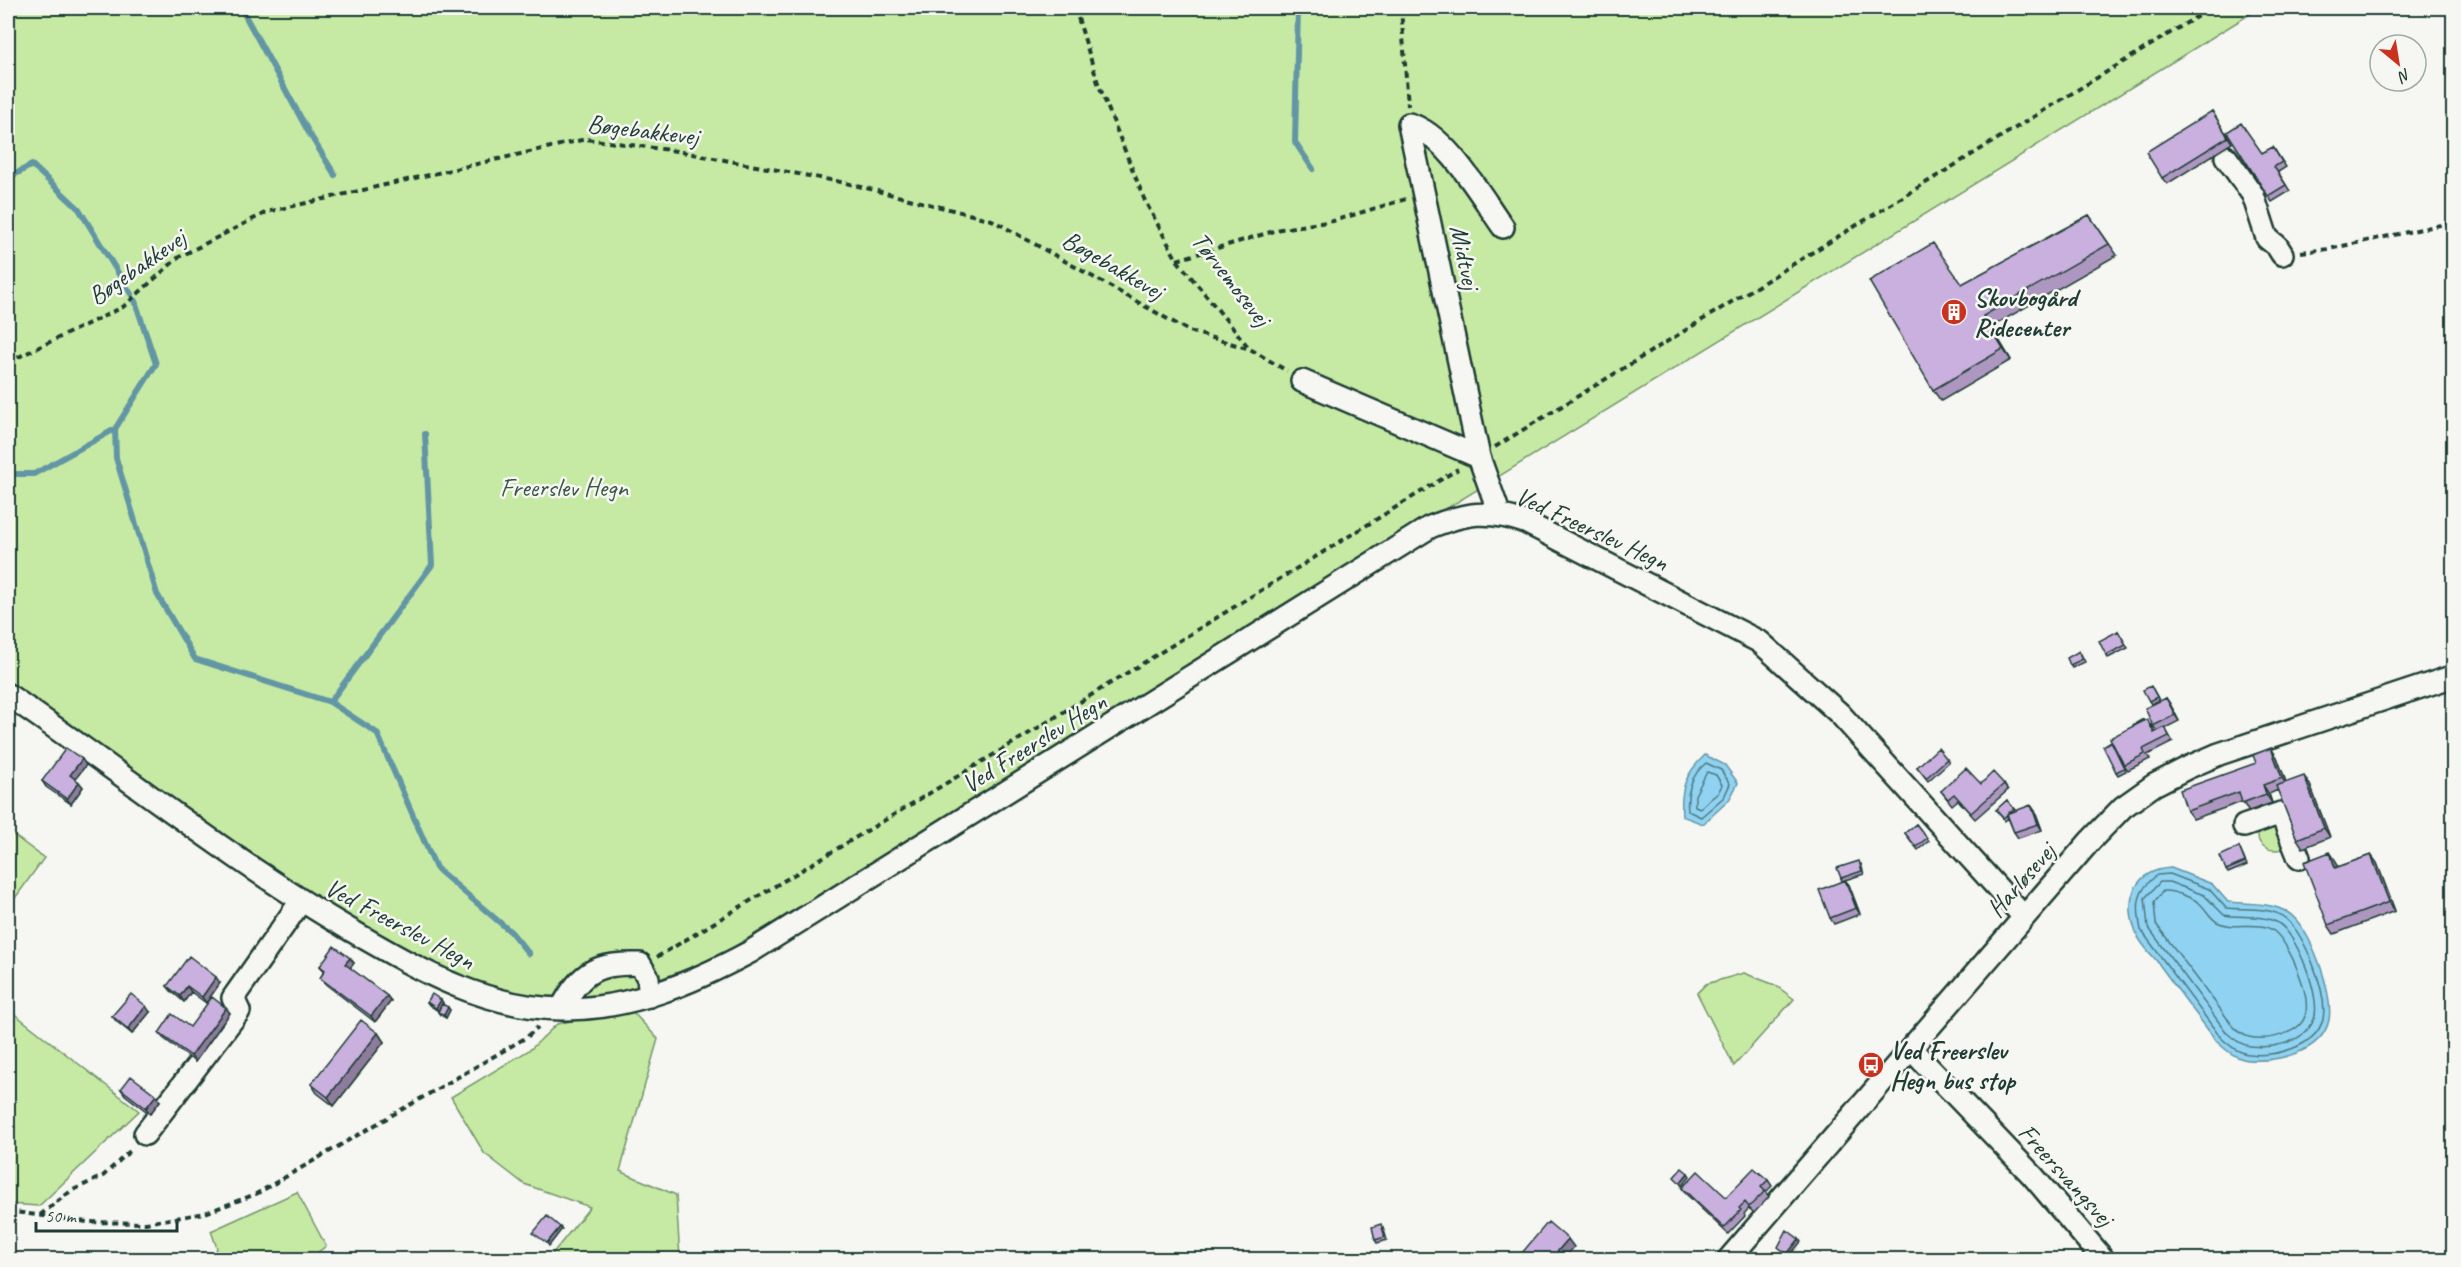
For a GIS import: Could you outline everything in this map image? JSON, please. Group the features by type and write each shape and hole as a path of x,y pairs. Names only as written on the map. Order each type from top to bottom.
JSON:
{"street":[{"name":"Midtvej","path":"1409,124 1479,456 1498,513"},
{"path":"1409,124 1422,128 1455,161 1503,227"},
{"path":"2226,157 2253,195 2267,238 2277,246 2282,254"},
{"path":"1302,381 1479,456"},
{"name":"Ved Freerslev Hegn","path":"8,695 301,902 420,971 457,988 490,999 561,1009 615,1004 650,996 709,974 750,952 1430,527 1455,518 1498,513 1525,522 1760,642 1840,714 2024,917"},
{"name":"Harløsevej","path":"1728,1260 2024,917 2123,807 2154,785 2219,754 2454,676"},
{"path":"2244,826 2281,813 2299,858"},
{"path":"145,1134 239,1011 232,998 301,902"},
{"path":"561,1009 582,977 611,963 640,964 648,978 650,996"},
{"name":"Freersvangsvej","path":"1911,1049 2033,1176 2104,1260"}],"path":[{"name":"Tørvemosevej","path":"1075,8 1098,83 1145,201 1177,260 1250,349 1302,381"},
{"path":"1401,8 1409,124"},
{"path":"640,964 666,952 998,752 2211,8"},
{"name":"Bøgebakkevej","path":"8,362 123,307 179,257 267,212 586,139 677,151 846,183 992,220 1190,331 1250,349"},
{"path":"1177,260 1281,229 1333,220 1404,199 1424,197"},
{"path":"2282,254 2328,249 2454,222"},
{"path":"8,1211 87,1222 146,1223 205,1213 256,1194 527,1037 561,1009"},
{"path":"40,1215 71,1191 103,1176 145,1134"},
{"path":"1433,1255 1446,1260"}],"green space":[{"name":"Freerslev Hegn","path":"8,8 2260,8 721,955 631,989 574,998 526,995 478,983 430,965 384,942 295,887 8,691"},
{"path":"2275,823 2287,848 2268,849 2260,843 2258,838 2261,825"},
{"path":"8,831 44,858 8,908"},
{"path":"1744,973 1775,985 1794,999 1734,1066 1697,993 1706,984"},
{"path":"8,1009 139,1111 39,1206 8,1204"},
{"path":"630,1009 658,1039 620,1171 676,1195 680,1259 548,1259 590,1207 524,1184 484,1153 451,1097 531,1049 557,1024"},
{"path":"297,1192 326,1246 309,1259 212,1259 217,1248 211,1231"}],"water":[{"path":"1705,755 1725,765 1738,783 1729,800 1703,824 1682,816 1682,798 1688,776"},
{"path":"2171,868 2212,884 2228,902 2273,906 2296,919 2312,945 2324,978 2330,1008 2325,1031 2308,1048 2284,1057 2248,1060 2239,1058 2217,1042 2136,934 2131,907 2135,888 2149,874"}],"building":[{"path":"2212,111 2228,137 2162,178 2146,152"},
{"path":"2241,123 2262,153 2273,147 2282,162 2274,167 2286,185 2268,196 2227,132"},
{"name":"Skovbogård Ridecenter","path":"2089,215 2109,244 1983,316 2003,349 1933,390 1869,281 1933,243 1962,284"},
{"path":"2118,631 2126,645 2106,655 2099,641"},
{"path":"2079,651 2083,659 2070,665 2067,658"},
{"path":"2151,686 2157,697 2149,701 2143,690"},
{"path":"2166,698 2175,715 2153,726 2145,708"},
{"path":"2147,719 2154,733 2165,727 2169,736 2143,749 2145,754 2124,765 2110,738"},
{"path":"2111,741 2124,768 2116,772 2103,746"},
{"path":"66,748 82,759 70,775 79,782 67,799 42,781"},
{"path":"1938,748 1947,759 1926,778 1917,767"},
{"path":"2271,748 2282,778 2263,785 2266,794 2242,803 2239,792 2187,811 2180,790 2256,763 2253,755"},
{"path":"1966,768 1981,784 1993,772 2004,784 1971,813 1954,794 1948,799 1941,791"},
{"path":"2304,776 2324,828 2297,839 2276,786"},
{"path":"2007,800 2014,809 2003,818 1996,810"},
{"path":"2031,805 2038,824 2014,832 2007,814"},
{"path":"1916,824 1927,838 1916,847 1905,833"},
{"path":"2239,847 2245,862 2226,870 2220,856"},
{"path":"2330,852 2335,868 2371,855 2389,902 2328,925 2304,862"},
{"path":"1859,861 1862,871 1841,878 1837,868"},
{"path":"1845,880 1856,908 1830,918 1819,890"},
{"path":"334,946 350,958 345,964 387,996 371,1016 320,978 325,970 320,966"},
{"path":"189,956 216,977 202,997 187,986 180,996 167,986"},
{"path":"131,994 146,1006 128,1029 112,1016"},
{"path":"432,994 441,1000 436,1008 427,1002"},
{"path":"212,997 226,1008 191,1056 159,1033 172,1014 190,1027"},
{"path":"442,1004 448,1007 444,1015 438,1012"},
{"path":"361,1020 378,1033 328,1097 311,1084"},
{"path":"131,1076 156,1095 146,1108 121,1089"},
{"path":"1682,1168 1688,1173 1680,1183 1674,1177"},
{"path":"1754,1168 1768,1180 1761,1187 1765,1191 1749,1207 1745,1202 1739,1208 1741,1210 1724,1228 1682,1188 1698,1171 1726,1197"},
{"path":"547,1216 560,1227 547,1243 533,1233"},
{"path":"1548,1222 1568,1239 1550,1260 1516,1260"},
{"path":"1381,1224 1385,1237 1375,1240 1372,1227"},
{"path":"1787,1230 1799,1239 1787,1254 1778,1247"}],"waterway":[{"path":"241,8 309,133 335,175"},
{"path":"1298,8 1295,142 1313,169"},
{"path":"8,178 32,165 79,209 131,294"},
{"path":"135,301 156,364 115,429 116,458 157,594 195,659 330,702 377,733 436,868 511,932 529,954"},
{"path":"8,474 34,474 115,429"},
{"path":"330,702 432,565 425,434"}],"place":[{"name":"Skovbogård Ridecenter","path":"1954,312"},
{"name":"Ved Freerslev Hegn bus stop","path":"1871,1065"}]}
